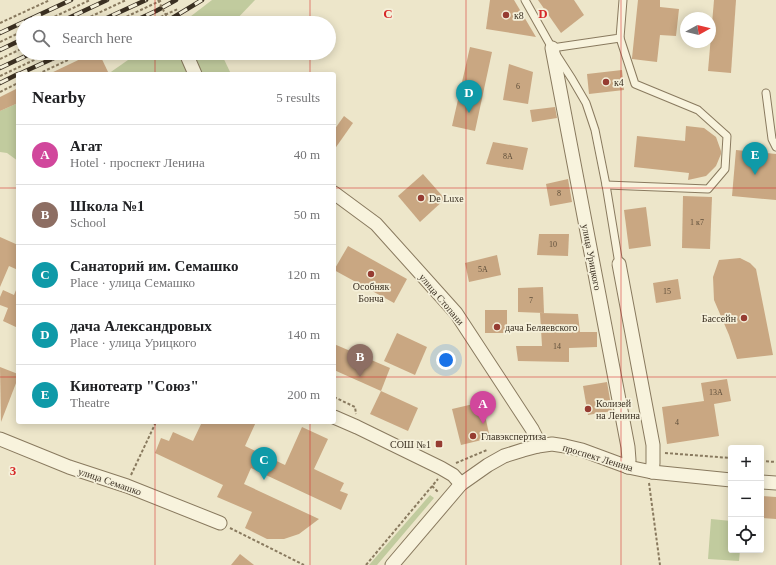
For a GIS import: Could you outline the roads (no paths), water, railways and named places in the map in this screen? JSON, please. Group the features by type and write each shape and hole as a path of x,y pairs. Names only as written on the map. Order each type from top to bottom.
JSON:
{"street":[{"name":"улица Урицкого","path":"552,48 628,447 628,466"},
{"path":"189,60 194,72"},
{"name":"улица Стопани","path":"336,194 376,224 456,313 532,430 536,437 538,446"},
{"path":"619,264 653,445 653,463 648,476"},
{"path":"336,418 441,468 452,475 461,484"},
{"name":"улица Семашко","path":"0,439 69,467 127,486 220,523"},
{"name":"проспект Ленина","path":"392,565 461,484 504,456 538,446 552,444 582,450 628,466 648,476 728,480"},
{"path":"764,482 776,483"}],"lane":[{"path":"524,0 586,103 595,130 619,264"},
{"path":"606,185 708,190 725,169 727,136 698,110 635,84 620,38 623,0"},
{"path":"552,48 620,38"},
{"path":"766,93 772,139 776,147"}],"railway":[{"path":"37,16 71,0"},
{"path":"73,16 107,0"},
{"path":"111,16 146,0"},
{"path":"145,16 176,0"},
{"path":"176,16 202,0"},
{"path":"0,33 16,26"},
{"path":"0,50 16,42"},
{"path":"0,68 17,60"},
{"path":"23,72 50,60"},
{"path":"0,83 16,75"}],"place":[{"name":"к8","path":"506,15"},
{"name":"к4","path":"606,82"},
{"name":"дача Александровых","path":"469,113"},
{"name":"Кинотеатр \"Союз\"","path":"755,175"},
{"name":"De Luxe","path":"421,198"},
{"name":"Особняк Бонча","path":"371,274"},
{"name":"Бассейн","path":"744,318"},
{"name":"дача Беляевского","path":"497,327"},
{"name":"Школа №1","path":"360,377"},
{"name":"Колизей на Ленина","path":"588,409"},
{"name":"Агат","path":"483,424"},
{"name":"Главэкспертиза","path":"473,436"},
{"name":"СОШ №1","path":"439,444"},
{"name":"Санаторий им. Семашко","path":"264,480"}]}
